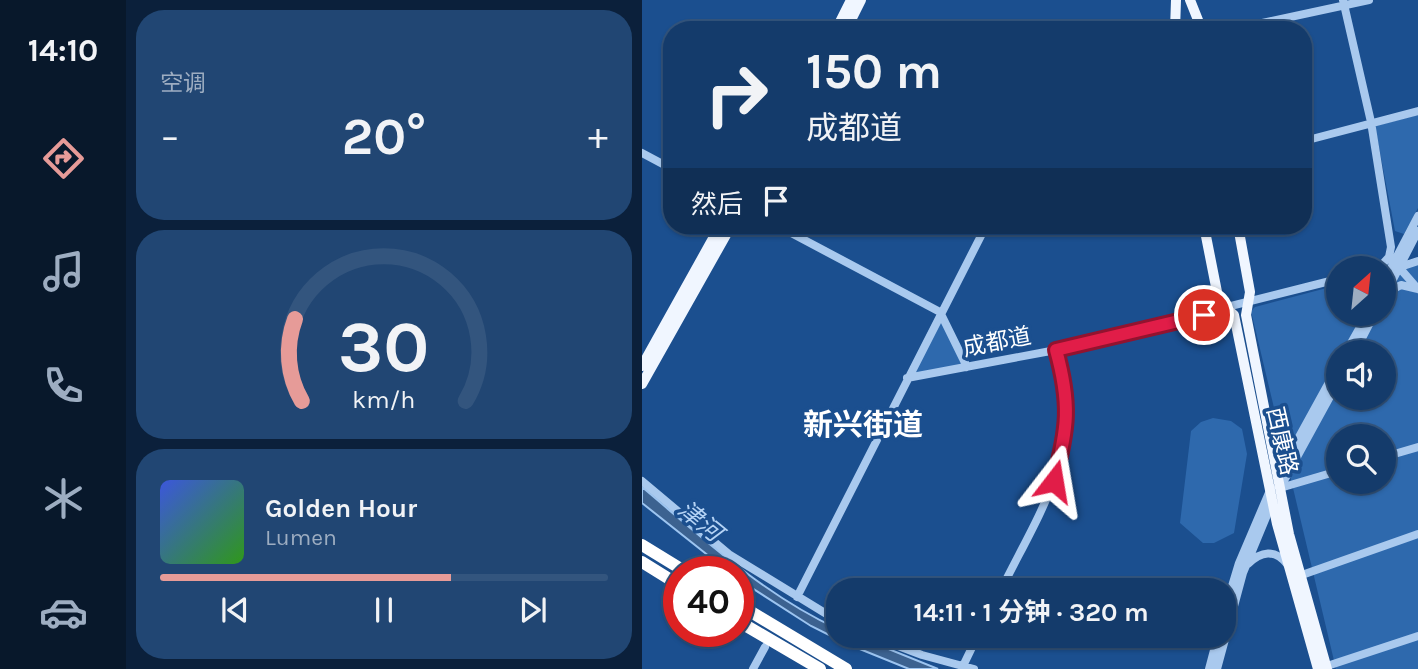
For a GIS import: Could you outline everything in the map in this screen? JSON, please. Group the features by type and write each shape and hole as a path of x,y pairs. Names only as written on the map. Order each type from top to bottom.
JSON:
{"highway":[{"path":"642,545 663,558"},
{"path":"646,566 663,576"},
{"path":"754,614 846,669"},
{"path":"754,630 820,669"}],"main road":[{"path":"840,21 851,0"},
{"path":"850,21 861,0"},
{"path":"1175,21 1176,0"},
{"path":"1190,0 1198,21"},
{"path":"642,366 715,235"},
{"path":"642,384 726,235"},
{"name":"西康路","path":"1206,235 1219,302 1229,309 1235,318 1322,668"},
{"name":"西康路","path":"1240,235 1250,292 1246,315 1278,475 1273,502 1289,565 1322,668"}],"street":[{"path":"1270,21 1369,0"},
{"path":"1344,4 1371,122 1391,247 1389,256"},
{"path":"1312,139 1418,111"},
{"path":"642,153 663,164"},
{"path":"1396,269 1418,216"},
{"path":"795,235 940,312 967,367"},
{"path":"797,597 981,235"},
{"path":"1396,266 1416,239"},
{"path":"1396,263 1418,253"},
{"path":"1399,262 1418,261"},
{"path":"1399,262 1418,289"},
{"name":"成都道","path":"907,378 1056,350 1249,304 1326,282"},
{"path":"1396,288 1401,285 1418,289"},
{"path":"1007,578 1054,481 1066,436 1067,388 1056,350"},
{"path":"1278,475 1326,388"},
{"path":"1235,578 1239,563 1276,488 1326,403"},
{"path":"1396,453 1418,447"},
{"path":"1276,488 1326,474"},
{"path":"642,481 730,555 826,614"},
{"path":"1217,669 1243,573 1273,502"},
{"path":"1299,576 1418,534"},
{"path":"1243,573 1254,558 1268,553 1277,554 1289,565"},
{"path":"1322,668 1418,636"},
{"path":"753,669 765,648"},
{"path":"903,648 974,669"},
{"path":"963,666 972,648"},
{"path":"1209,669 1215,648"}],"shaded area":[{"path":"1418,115 1418,208 1404,234 1395,231 1375,126"},
{"path":"1418,264 1418,669 1336,669 1251,311 1255,307 1326,288 1326,326 1396,326 1396,270"},
{"path":"939,310 966,365 906,375"},
{"path":"1213,418 1231,421 1242,429 1247,454 1234,533 1214,543 1203,543 1180,523 1191,431 1201,422"},
{"path":"642,487 724,556 709,556 642,503"},
{"path":"754,579 826,623 826,634 754,589"},
{"path":"857,648 886,648 938,669 909,669"}],"district":[{"name":"新兴街道","path":"863,425"}],"route":[{"path":"1054,481 1066,436 1067,388 1056,350 1204,315"}],"water label":[{"name":"津河","path":"700,521"}]}
